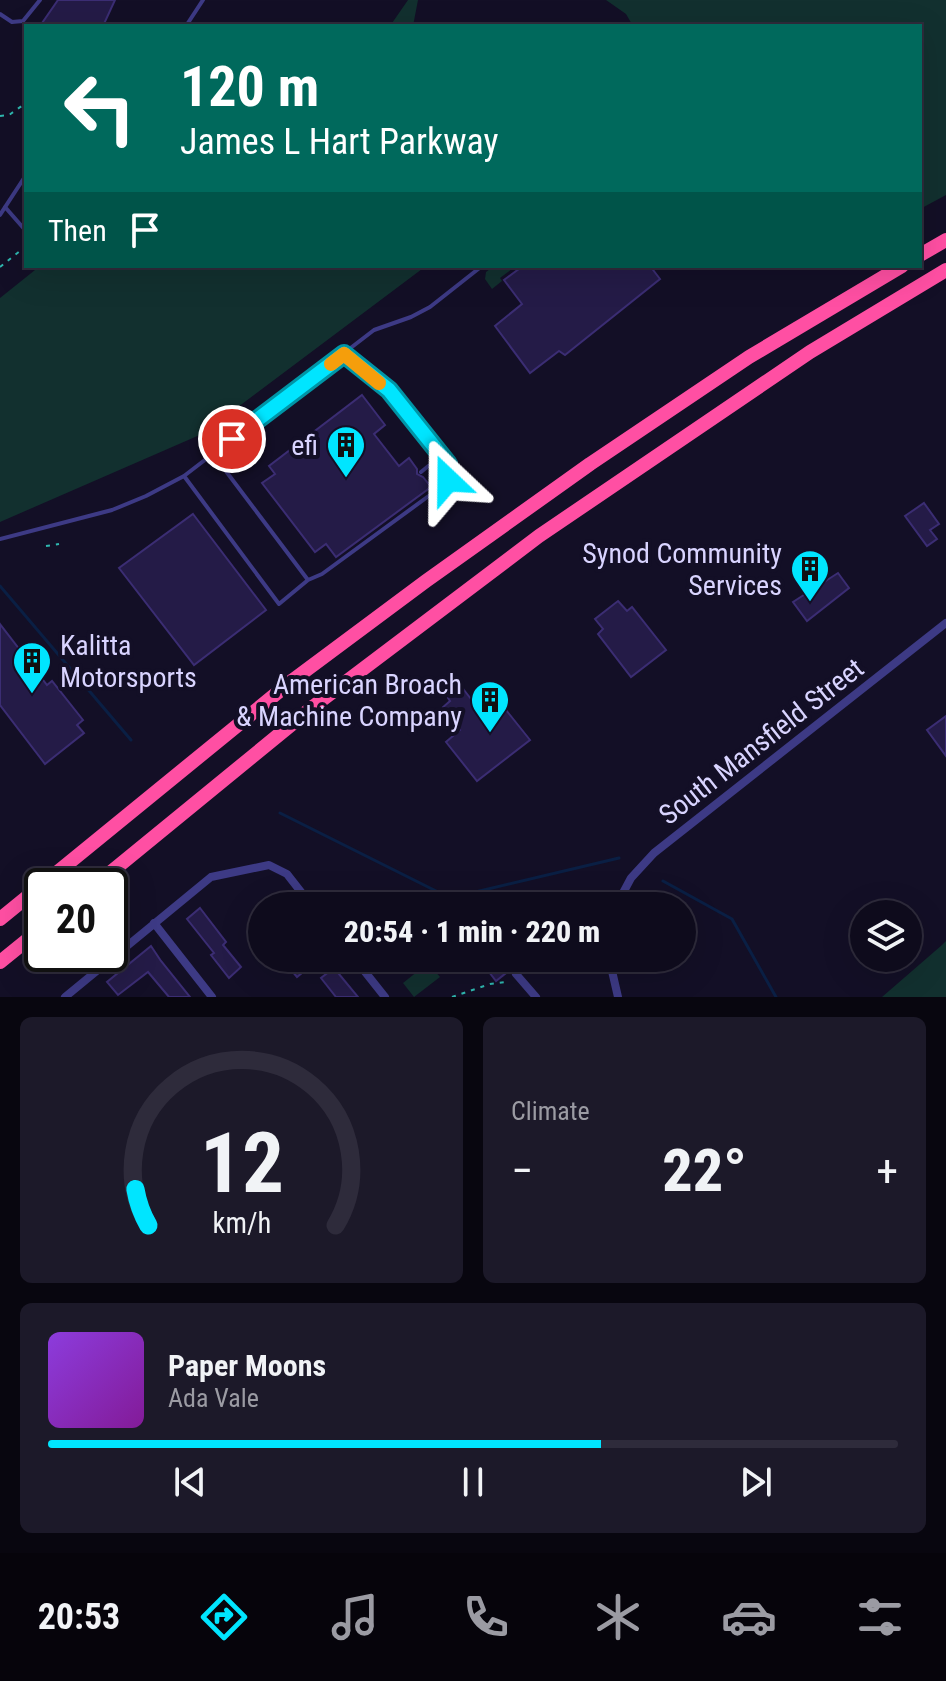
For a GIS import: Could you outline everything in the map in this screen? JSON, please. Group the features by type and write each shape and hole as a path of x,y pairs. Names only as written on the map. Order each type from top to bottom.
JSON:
{"highway":[{"path":"922,254 946,240"},
{"path":"0,919 293,680 426,581 590,464 749,357 899,268"},
{"path":"116,868 314,706 539,536 810,352 946,270"},
{"path":"0,962 24,943"}],"street":[{"name":"South Mansfield Street","path":"624,892 631,878 654,853 946,623"},
{"path":"65,997 211,877 269,865 287,874 301,892"},
{"path":"154,923 212,997"},
{"path":"365,972 385,997"},
{"path":"611,972 618,997"},
{"path":"516,974 536,997"}],"lane":[{"path":"0,14 12,22 23,21 40,0"},
{"path":"187,24 203,0"},
{"path":"0,215 24,178"},
{"path":"5,207 24,229"},
{"path":"0,539 112,510 184,476 374,330 430,307 479,268"},
{"path":"184,476 279,604 448,480 448,464 389,390 344,354"},
{"path":"213,454 308,580"},
{"path":"421,472 442,455"}],"path":[{"path":"0,116 9,115 24,104"},
{"path":"0,267 24,248"},
{"path":"46,546 59,544"},
{"path":"452,997 505,982"}],"green space":[{"path":"408,0 418,0 413,24 391,24"},
{"path":"606,0 946,0 946,195 922,208 922,24 632,24 626,14"},
{"path":"38,268 423,268 202,434 0,522 0,298"},
{"path":"491,268 513,268 492,289 485,279 486,272"},
{"path":"946,941 946,997 882,997 911,972 922,972 922,962"},
{"path":"417,972 436,972 440,977 414,997 403,983"}],"building":[{"path":"58,0 115,0 104,24 41,24"},
{"path":"520,268 652,268 660,279 565,355 559,351 530,373 495,326 522,304 504,280"},
{"name":"efi","path":"362,395 385,425 374,434 399,466 409,458 417,474 431,487 336,557 326,544 315,552 262,483 275,474 269,466"},
{"path":"924,503 939,524 930,530 937,539 927,546 905,516"},
{"path":"193,514 266,610 194,665 119,568"},
{"path":"838,573 849,588 807,621 793,602"},
{"path":"618,601 627,611 632,607 666,650 631,677 598,634 603,629 595,619"},
{"name":"Kalitta Motorsports","path":"0,624 47,685 52,681 83,720 77,725 84,733 45,764 0,705"},
{"name":"American Broach & Machine Company","path":"464,690 482,713 498,700 530,740 477,781 446,742 460,730 442,708 454,693 456,696"},
{"path":"946,716 946,756 927,730"},
{"path":"200,908 241,967 229,978 187,919"},
{"path":"151,946 190,997 169,997 148,972 118,995 107,982 119,972 128,972 128,965"},
{"path":"329,972 337,972 358,997 336,997 321,978"},
{"path":"489,972 507,972 496,981"}],"waterway":[{"path":"0,586 131,740"},
{"path":"280,813 450,898 619,858"},
{"path":"663,881 732,919 776,997"}],"slow traffic":[{"path":"331,364 344,354 379,383"}],"place":[{"name":"efi","path":"346,479"},
{"name":"Synod Community Services","path":"810,603"},
{"name":"Kalitta Motorsports","path":"32,695"},
{"name":"American Broach & Machine Company","path":"490,734"}],"route":[{"path":"232,439 344,354 389,390 448,464 448,480"}]}
